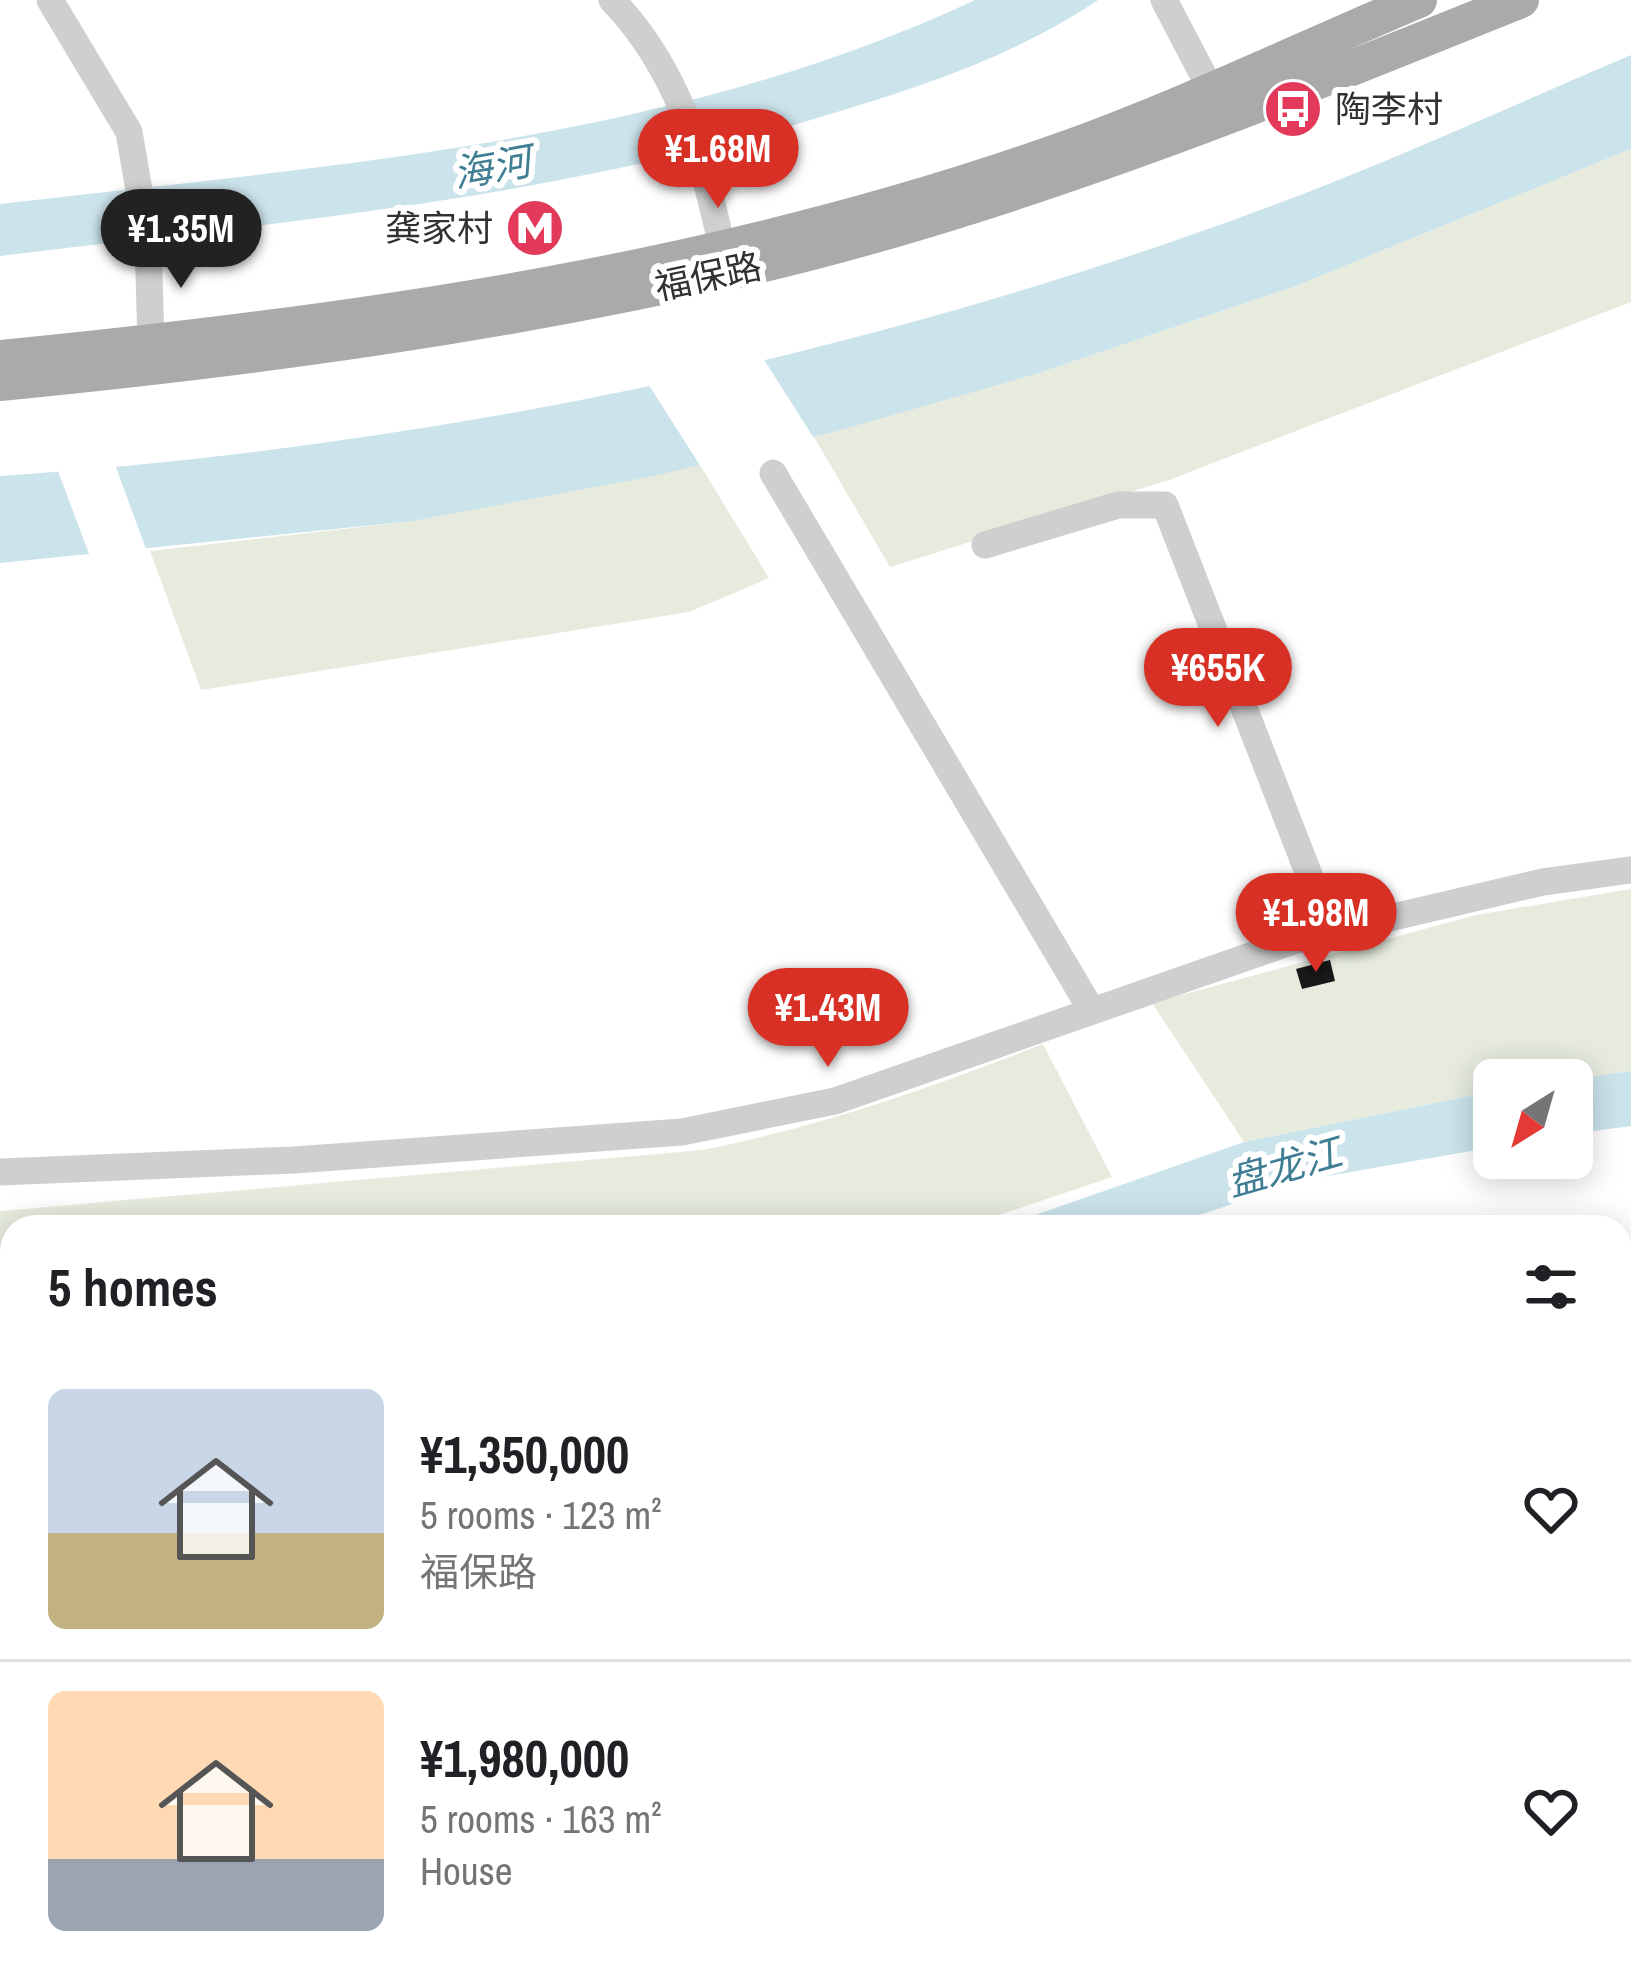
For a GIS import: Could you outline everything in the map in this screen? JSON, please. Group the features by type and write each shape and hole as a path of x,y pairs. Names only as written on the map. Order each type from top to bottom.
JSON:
{"main road":[{"name":"福保路","path":"0,358 242,334 548,284 722,247 1068,148 1419,0"},
{"name":"福保路","path":"0,383 246,359 553,309 763,264 1076,172 1521,0"}],"street":[{"path":"50,0 129,133 148,242 151,343"},
{"path":"612,0 680,95 702,159 722,247"},
{"path":"1160,3 1210,88"},
{"path":"773,473 1092,1011"},
{"path":"985,544 1118,505 1165,505 1330,931"},
{"path":"0,1172 294,1160 682,1132 835,1101 1330,931 1543,882 1631,870"}],"shaded area":[{"path":"1631,149 1631,302 1169,480 890,567 814,437 1036,374 1293,287"},
{"path":"700,465 769,578 689,612 201,690 150,551 413,521"},
{"path":"1631,889 1631,1071 1593,1076 1593,1059 1473,1059 1473,1095 1244,1142 1152,1003 1476,915"},
{"path":"1043,1044 1112,1177 999,1215 0,1215 0,1211 703,1150 790,1130"}],"water":[{"name":"海河","path":"975,0 1098,0 996,56 925,84 714,147 613,170 410,205 0,256 0,204 373,160 619,117 740,87 859,48"},
{"path":"1631,55 1631,149 1293,287 1036,374 830,433 654,476 413,521 0,563 0,476 322,443 641,388 799,352 956,310 1263,209"},
{"path":"1631,1071 1631,1126 1593,1131 1593,1076"},
{"name":"盘龙江","path":"1473,1095 1473,1151 1305,1180 1199,1215 1035,1215 1244,1142"}],"pier":[{"path":"761,355 817,443 703,470 645,379"},
{"path":"114,462 149,557 92,562 56,466"}],"building":[{"path":"1330,960 1335,981 1302,989 1296,969"}],"place":[{"name":"陶李村","path":"1293,109"},
{"name":"龚家村","path":"535,228"}]}
